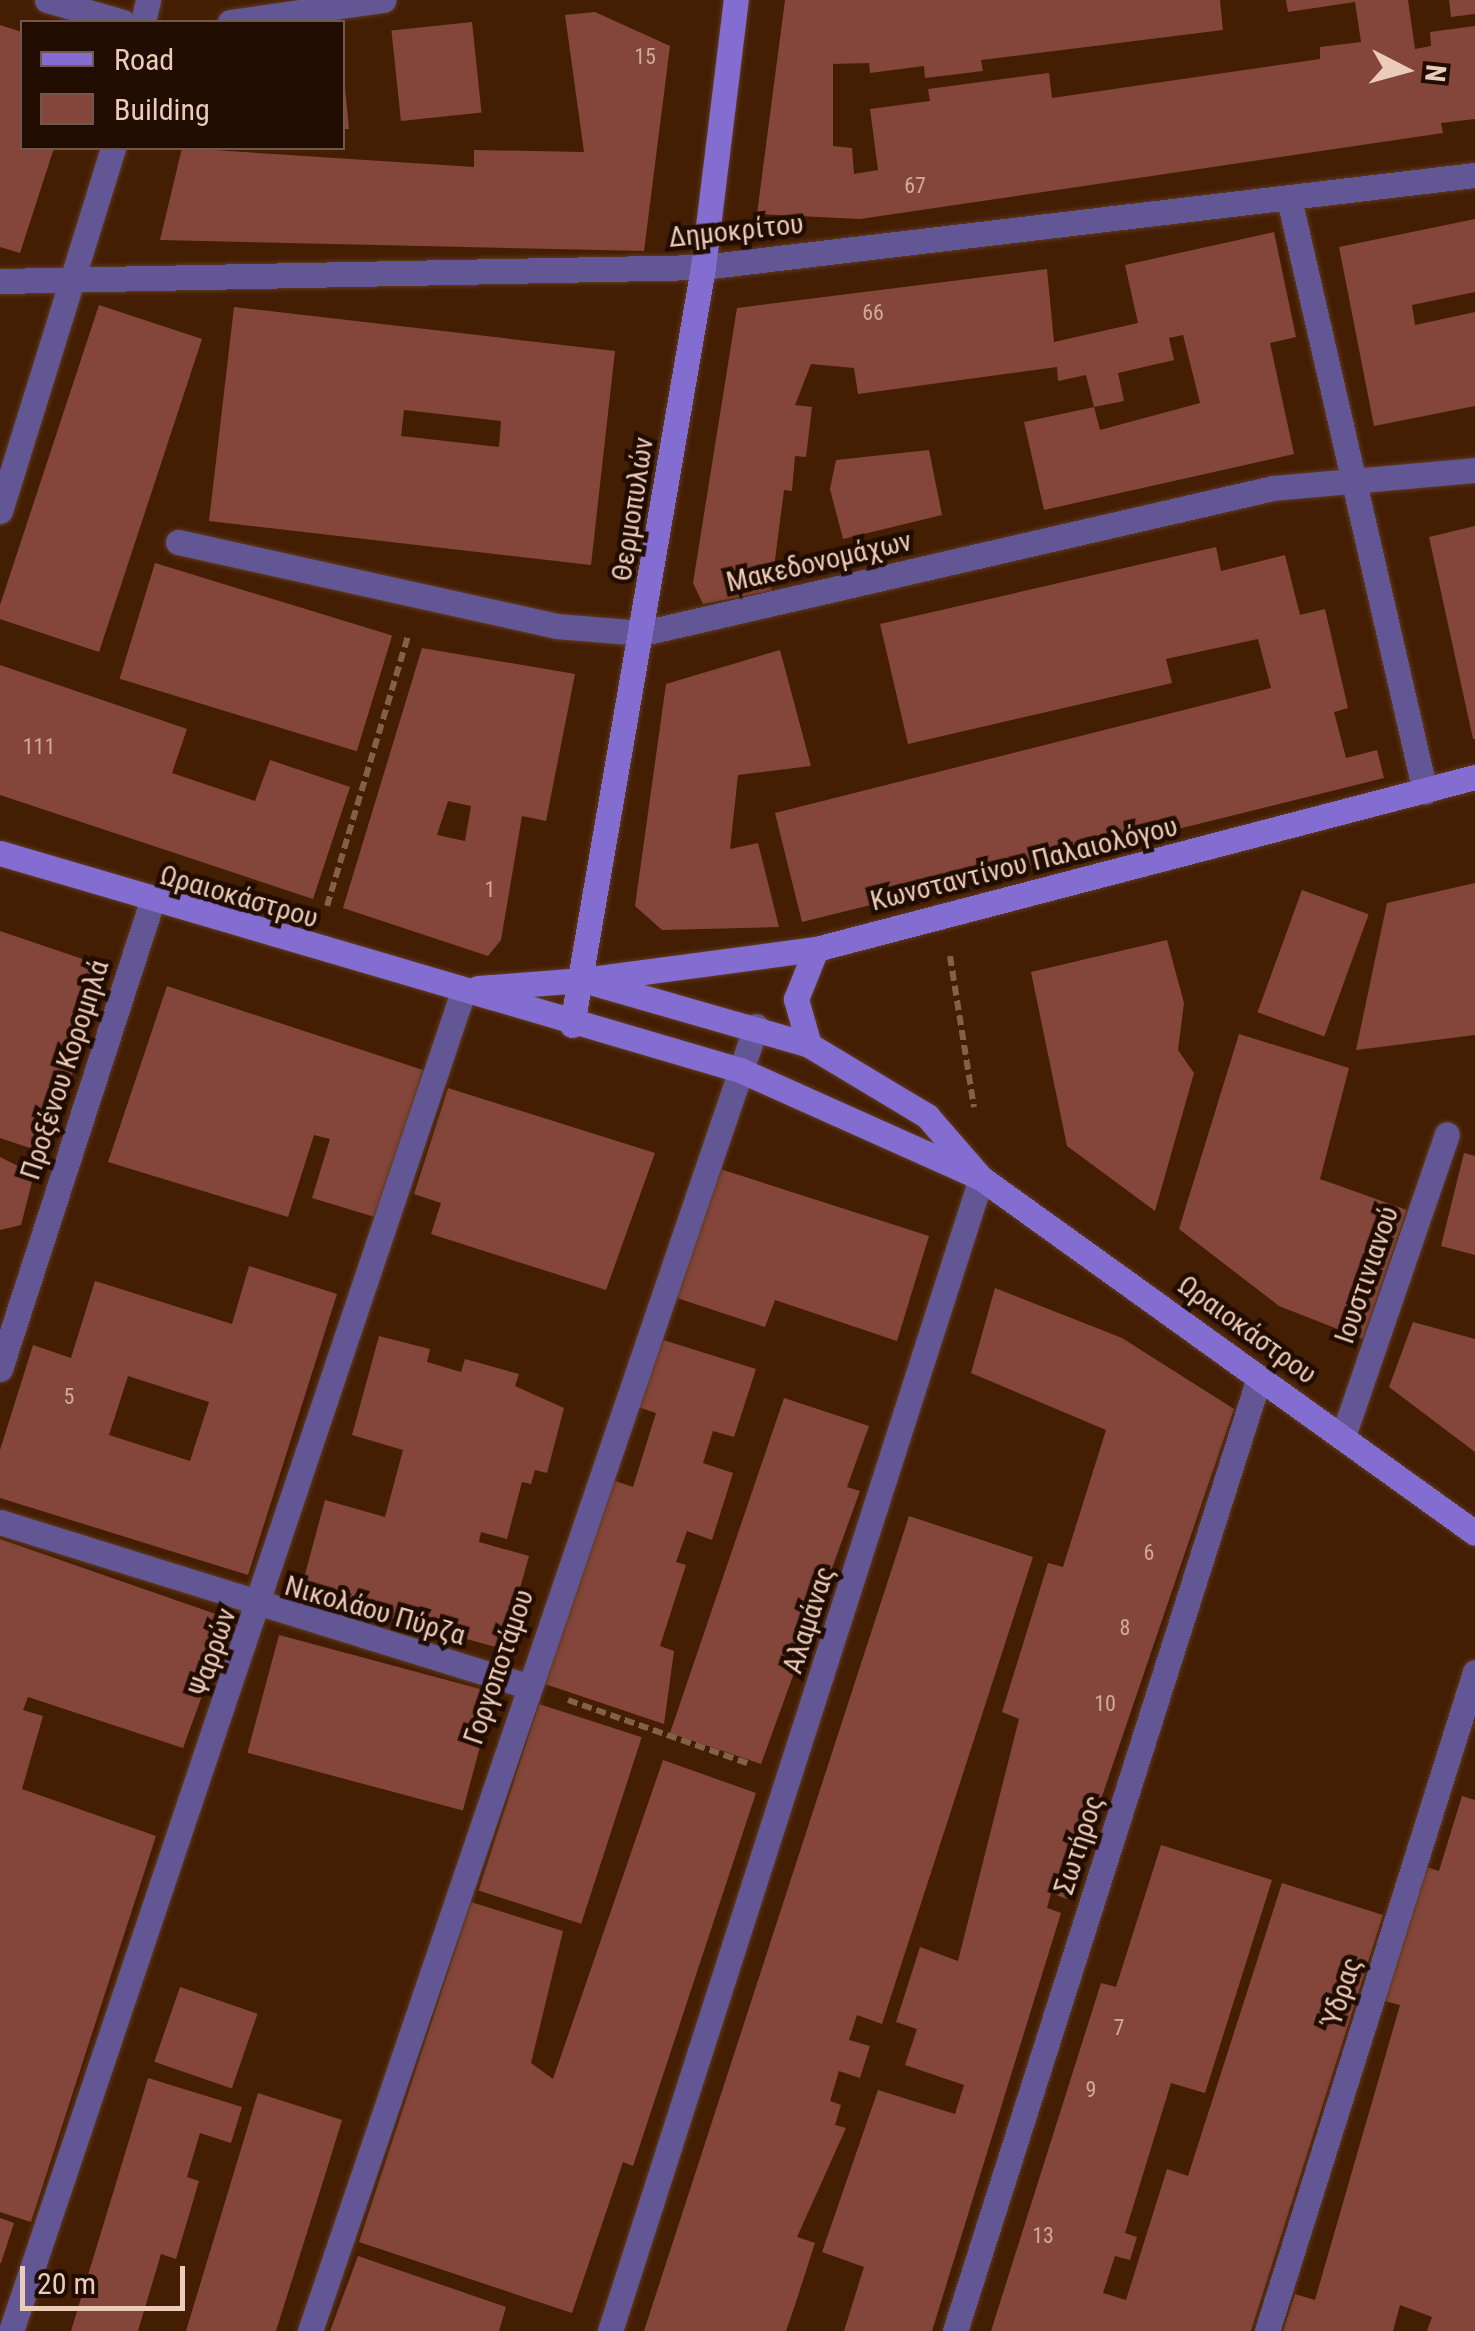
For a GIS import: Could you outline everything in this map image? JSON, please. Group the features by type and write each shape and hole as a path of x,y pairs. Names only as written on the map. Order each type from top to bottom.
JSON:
{"main road":[{"name":"Θερμοπυλών","path":"572,1024 643,633 702,267 736,0"},
{"name":"Κωνσταντίνου Παλαιολόγου","path":"583,980 816,949 1475,777"},
{"name":"Ωραιοκάστρου","path":"0,852 151,903 740,1070 981,1178 1475,1532"},
{"path":"809,1044 796,998 816,949"},
{"name":"Ωραιοκάστρου","path":"464,990 583,980 809,1044 927,1116 981,1178"}],"street":[{"path":"47,0 140,15"},
{"path":"68,0 140,15"},
{"path":"244,20 382,0"},
{"path":"0,510 112,150"},
{"name":"Δημοκρίτου","path":"0,281 73,276 702,267 1290,204 1475,175"},
{"path":"1290,204 1426,792"},
{"name":"Μακεδονομάχων","path":"178,542 556,626 643,633 1273,488 1354,477 1475,470"},
{"name":"Προξένου Κορομηλά","path":"0,1369 151,903"},
{"name":"Ψαρρών","path":"11,2331 259,1609 464,990"},
{"name":"Γοργοποτάμου","path":"310,2331 524,1685 756,1026"},
{"name":"Ιουστινιανού","path":"1343,1436 1447,1134"},
{"name":"Αλαμάνας","path":"610,2331 981,1178"},
{"name":"Σωτήρος","path":"956,2331 1260,1378"},
{"name":"Νικολάου Πύρζα","path":"0,1522 259,1609 524,1685"},
{"name":"Ύδρας","path":"1267,2331 1475,1672"}],"path":[{"path":"314,951 420,596"},
{"path":"943,916 981,1178"},
{"path":"524,1685 790,1778"}],"building":[{"path":"785,0 1220,0 1223,30 981,60 983,71 925,78 924,66 870,73 869,63 833,64 833,146 852,148 854,174 878,170 870,109 930,101 928,89 1049,73 1052,98 1320,59 1320,47 1361,42 1355,2 1288,12 1286,0 1408,0 1415,49 1431,46 1430,32 1475,26 1475,119 1441,123 1443,133 860,219 757,214"},
{"path":"1449,0 1475,0 1475,14 1451,17"},
{"path":"595,12 670,46 644,251 160,240 182,150 474,167 474,150 584,152 565,15"},
{"path":"472,22 482,113 401,121 391,30"},
{"path":"0,25 20,31 20,150 53,150 20,253 0,247"},
{"path":"345,88 349,129 345,129"},
{"path":"1475,219 1475,292 1412,305 1415,325 1475,312 1475,406 1374,426 1339,247"},
{"path":"1274,232 1296,337 1270,343 1294,454 1044,510 1024,422 1094,407 1086,375 1058,381 1057,367 858,394 854,368 811,364 795,405 812,407 806,457 795,456 792,491 784,490 771,591 703,604 693,583 737,308 1047,269 1054,342 1138,323 1125,265","holes":["1183,335 1200,403 1100,430 1094,407 1124,401 1118,373 1174,360 1169,338"]},
{"path":"99,305 202,339 99,652 0,619 0,605"},
{"path":"234,307 615,351 591,565 209,521","holes":["404,410 501,421 499,447 401,436"]},
{"path":"929,450 942,515 843,539 830,489 836,460"},
{"path":"1475,526 1475,739 1473,739 1429,537"},
{"path":"1216,547 1221,571 1285,555 1300,615 1325,609 1348,708 1334,712 1346,758 1377,750 1384,778 802,922 775,813 1271,688 1258,639 1166,659 1172,683 908,744 880,624"},
{"path":"155,563 392,636 357,751 120,679"},
{"path":"422,648 575,674 546,821 522,816 501,940 488,956 343,908","holes":["448,801 471,806 465,841 437,835"]},
{"path":"780,650 811,766 738,775 730,849 758,843 779,927 662,930 635,906 666,684"},
{"path":"0,665 187,729 172,773 255,801 270,760 350,787 313,899 0,795"},
{"path":"1475,883 1475,1035 1356,1050 1387,903"},
{"path":"1302,890 1369,914 1324,1036 1258,1012"},
{"path":"0,931 109,968 45,1153 0,1138"},
{"path":"1167,940 1184,1003 1178,1050 1194,1073 1155,1211 1067,1146 1031,972"},
{"path":"167,986 423,1070 378,1218 312,1198 330,1139 314,1135 288,1217 108,1162"},
{"path":"1239,1034 1349,1068 1320,1179 1407,1210 1363,1339 1279,1306 1179,1229"},
{"path":"448,1088 655,1153 606,1290 431,1234 441,1203 414,1194"},
{"path":"1464,1153 1475,1156 1475,1255 1441,1246"},
{"path":"0,1157 34,1174 21,1225 0,1230"},
{"path":"717,1168 929,1236 897,1341 775,1300 765,1327 674,1297"},
{"path":"249,1266 337,1294 248,1575 0,1498 0,1450 33,1345 71,1358 95,1281 232,1324","holes":["128,1376 209,1402 190,1461 109,1435"]},
{"path":"995,1288 1122,1338 1234,1409 1067,1899 1051,1893 1047,1908 1061,1913 932,2331 844,2331 864,2267 822,2252 878,2090 955,2114 964,2085 905,2065 917,2029 896,2022 920,1947 958,1961 1019,1719 1002,1712 1048,1563 1063,1567 1106,1430 971,1373"},
{"path":"1413,1322 1475,1339 1475,1452 1389,1387"},
{"path":"379,1336 430,1349 427,1362 461,1372 465,1359 519,1374 515,1386 564,1408 547,1473 535,1470 531,1484 522,1482 507,1539 481,1532 479,1542 529,1556 503,1649 300,1593 325,1500 385,1517 403,1450 352,1435"},
{"path":"660,1339 756,1369 734,1437 713,1431 703,1463 733,1473 712,1540 687,1531 676,1562 686,1565 660,1646 674,1651 664,1724 545,1684 612,1480 633,1487 656,1413 638,1407"},
{"path":"784,1398 869,1426 847,1487 860,1491 761,1764 670,1733"},
{"path":"909,1516 1033,1557 882,2024 857,2015 849,2040 870,2046 860,2078 839,2071 830,2101 841,2105 835,2125 846,2128 797,2237 815,2243 796,2302 786,2331 644,2331"},
{"path":"0,1539 230,1619 183,1748 28,1697 23,1710 43,1716 22,1789 156,1836 31,2222 0,2212"},
{"path":"279,1635 494,1693 463,1811 247,1753"},
{"path":"539,1704 642,1737 581,1924 478,1890"},
{"path":"663,1760 756,1793 633,2166 623,2162 572,2313 359,2242 471,1902 563,1931 531,2063 553,2079"},
{"path":"1462,1796 1475,1800 1475,2331 1427,2331 1432,2317 1400,2305 1393,2331 1283,2331 1295,2294 1315,2300 1400,2005 1381,2000 1423,1866 1439,1871"},
{"path":"1161,1845 1272,1880 1205,2093 1171,2083 1125,2233 1137,2237 1130,2260 1115,2256 1103,2293 1126,2300 1167,2169 1188,2176 1282,1883 1383,1915 1251,2331 991,2331 1101,1983 1116,1987"},
{"path":"180,1987 258,2014 232,2088 154,2062"},
{"path":"148,2078 242,2107 231,2143 200,2133 187,2177 199,2181 176,2259 161,2254 138,2331 71,2331"},
{"path":"258,2093 342,2120 276,2331 186,2331"},
{"path":"0,2218 14,2223 1,2263 0,2263"},
{"path":"358,2256 506,2307 499,2331 330,2331"}]}
